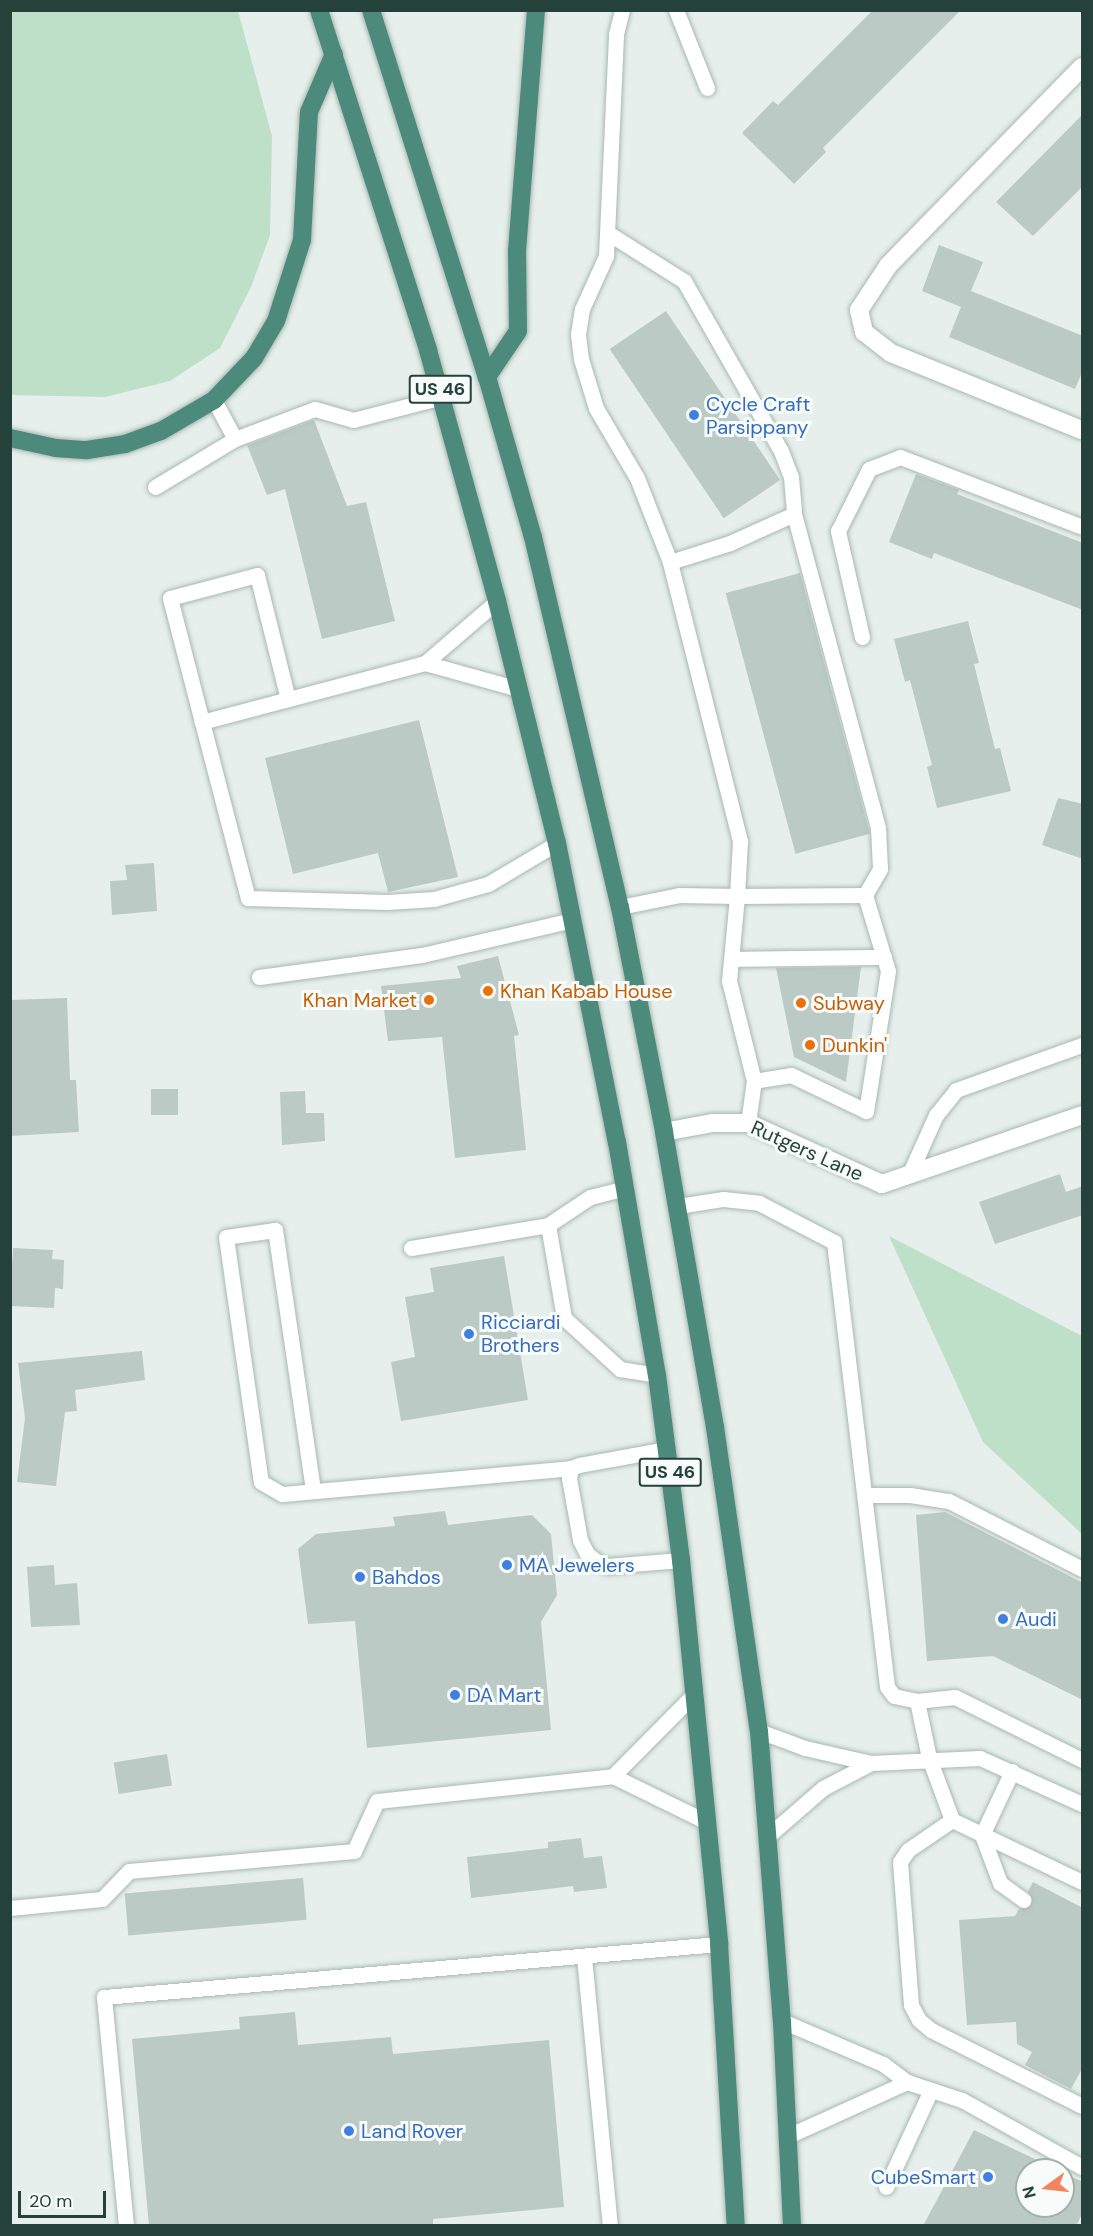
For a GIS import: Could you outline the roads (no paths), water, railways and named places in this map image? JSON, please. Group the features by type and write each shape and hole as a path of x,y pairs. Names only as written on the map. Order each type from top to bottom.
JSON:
{"highway":[{"name":"US 46","path":"319,10 442,397 497,601 557,843 626,1188 657,1375 681,1560 719,1944 736,2226"},
{"name":"US 46","path":"371,10 487,378 533,537 620,907 664,1132 715,1427 759,1731 782,2021 792,2226"},
{"path":"487,378 518,331 517,251 536,10"},
{"path":"10,438 56,448 87,450 125,444 161,431 214,400 254,358 276,321 292,276 304,230 309,112 334,54"}],"street":[{"path":"1083,66 888,266 859,310 864,332 891,353 1083,430"},
{"name":"Rutgers Lane","path":"664,1132 713,1123 748,1123 882,1184 1083,1115"}],"lane":[{"path":"622,10 616,34 606,256 582,309 578,334 581,359 596,408 637,478 670,562 740,841 729,981 754,1081 748,1123"},
{"path":"676,10 707,88"},
{"path":"608,233 684,281 781,451 791,477 794,514 878,828 880,869 865,896 888,971 866,1111 790,1075 754,1081"},
{"path":"155,487 235,439 315,409 353,420 442,397"},
{"path":"214,400 235,439"},
{"path":"862,637 838,531 869,469 900,457 1083,527"},
{"path":"670,562 730,543 794,514"},
{"path":"288,699 257,575 170,598 248,898 387,902 434,899 488,884 557,843"},
{"path":"202,722 425,663 497,601"},
{"path":"425,663 519,689"},
{"path":"620,907 679,895 865,896"},
{"path":"259,977 422,955 573,920"},
{"path":"732,959 885,957"},
{"path":"909,1174 936,1115 956,1090 1083,1045"},
{"path":"411,1248 548,1225 590,1197 626,1188"},
{"path":"678,1206 723,1199 759,1203 834,1242 867,1496 882,1671 894,1696 917,1701 955,1697 1083,1760"},
{"path":"548,1225 564,1318 620,1369 657,1375"},
{"path":"313,1491 275,1230 226,1237 261,1482 282,1494 571,1468 667,1449"},
{"path":"571,1468 571,1488 580,1540 587,1554 607,1566 681,1560"},
{"path":"867,1496 910,1495 949,1501 1083,1569"},
{"path":"613,1776 695,1693"},
{"path":"917,1701 929,1758 952,1820 1083,1882"},
{"path":"759,1731 805,1748 871,1764 969,1755 1012,1771 1083,1804"},
{"path":"769,1835 823,1788 871,1764"},
{"path":"1012,1771 982,1835 1000,1883 1023,1900"},
{"path":"10,1908 102,1899 129,1871 354,1851 377,1801 613,1776 707,1822"},
{"path":"952,1820 908,1850 900,1862 911,2005 919,2020 931,2031 1083,2106"},
{"path":"126,2226 104,1997 719,1944"},
{"path":"584,1957 610,2226"},
{"path":"782,2021 883,2064 907,2082 962,2100 1083,2167"},
{"path":"788,2136 907,2082"},
{"path":"886,2187 931,2090"}],"place":[{"name":"Cycle Craft Parsippany","path":"694,415"},
{"name":"Khan Kabab House","path":"488,991"},
{"name":"Khan Market","path":"429,1000"},
{"name":"Subway","path":"801,1003"},
{"name":"Dunkin'","path":"810,1045"},
{"name":"Ricciardi Brothers","path":"469,1334"},
{"name":"MA Jewelers","path":"507,1565"},
{"name":"Bahdos","path":"360,1577"},
{"name":"Audi","path":"1003,1619"},
{"name":"DA Mart","path":"455,1695"},
{"name":"Land Rover","path":"349,2131"},
{"name":"CubeSmart","path":"988,2177"}]}
